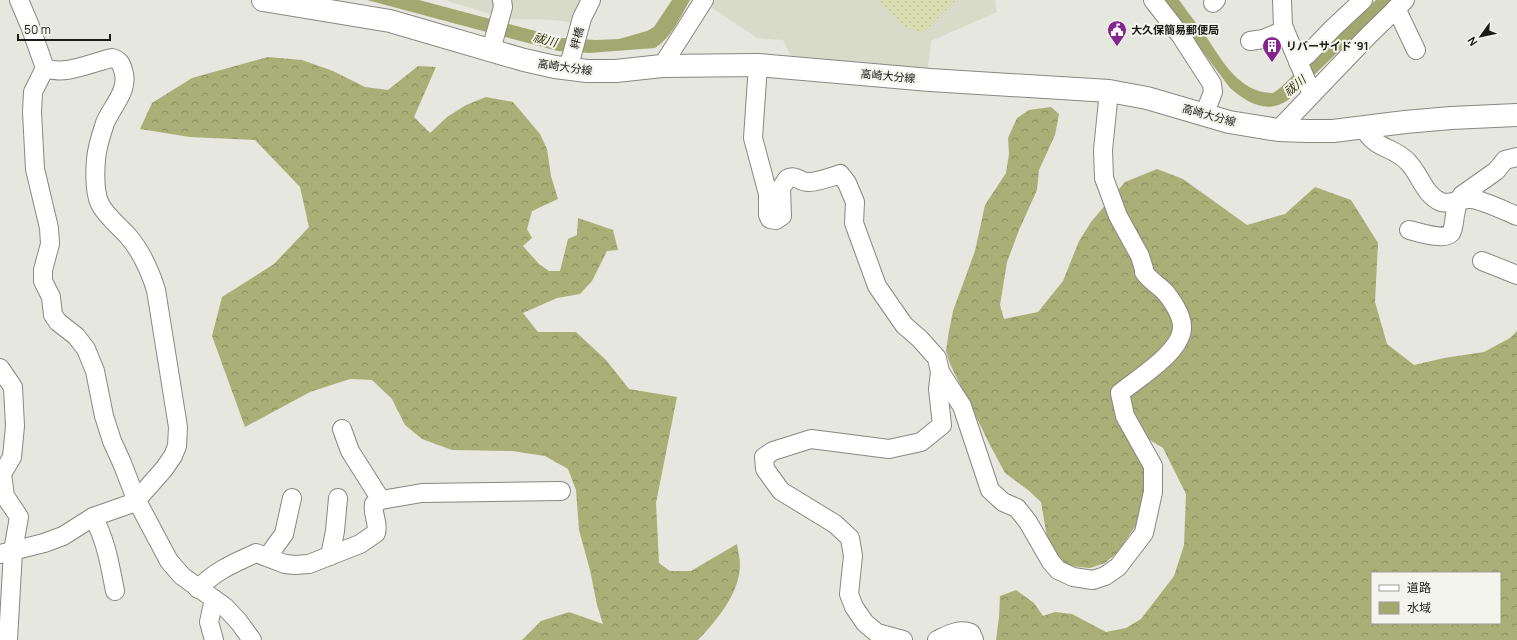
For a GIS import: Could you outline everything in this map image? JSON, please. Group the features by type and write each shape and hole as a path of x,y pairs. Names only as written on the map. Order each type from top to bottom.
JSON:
{"main road":[{"name":"高崎大分線","path":"263,0 390,21 492,47 524,60 569,63 587,71 616,71 662,66 758,64 914,79 1109,91 1148,98 1229,122 1278,130 1333,131 1451,118 1517,115"}],"street":[{"path":"19,0 45,68 33,92 32,112 35,169 49,228 50,244 43,270 43,282 51,297 52,310 56,319 76,336 86,349 98,382 106,425 136,499 169,561 182,576 225,607 239,622 252,640"},
{"name":"絆橋","path":"569,63 582,18 591,0"},
{"path":"662,66 704,0"},
{"path":"1153,0 1181,36 1212,84 1213,92 1204,114"},
{"path":"1282,0 1284,30 1310,90"},
{"path":"1300,65 1307,55 1363,0"},
{"path":"1278,130 1310,90 1401,4 1416,50"},
{"path":"492,47 502,6"},
{"path":"1250,41 1284,30"},
{"path":"7,552 44,543 63,536 93,517 130,504 164,469 173,456 177,446 178,427 156,290 136,246 102,208 97,195 96,160 98,148 107,119 124,90 125,74 118,60 112,58 72,69 50,70 45,68"},
{"path":"758,64 753,138 768,194 768,215 770,219 776,220 782,216 781,188 787,179 794,177 804,182 813,182 840,174 847,183 855,202 854,223 877,286 904,325 920,339 936,358 940,372 962,406 990,490 1003,502 1017,508 1028,522 1051,562 1058,570 1073,578 1093,580 1105,576 1118,566 1144,533 1153,492 1153,466 1125,416 1120,393 1166,356 1178,343 1182,328 1179,314 1165,293 1148,279 1144,272 1140,256 1118,216 1104,178 1103,150 1109,91"},
{"path":"1363,127 1368,137 1377,144 1400,155 1409,163 1431,196 1445,203 1458,200 1475,199 1517,216"},
{"path":"1409,230 1440,237 1447,236 1453,228 1458,200 1466,192 1496,171 1506,160 1517,157"},
{"path":"1482,261 1517,275"},
{"path":"1,370 13,387 15,426 12,457 2,474 5,496 19,518 7,552 8,640"},
{"path":"903,640 877,633 865,623 854,607 850,594 853,556 850,538 835,524 781,491 766,469 764,457 773,451 811,439 889,449 921,442 942,425 938,389 940,372"},
{"path":"342,429 350,451 381,500"},
{"path":"198,589 209,577 226,566 256,553 268,556 285,564 309,564 360,544 376,533 378,525 372,512 374,504 381,500 422,493 562,491"},
{"path":"268,556 284,534 292,498"},
{"path":"330,556 335,531 338,498"},
{"path":"93,517 98,525 106,550 116,591"},
{"path":"214,599 209,622 214,640"},
{"path":"937,640 964,630 971,633 974,640"}],"shaded area":[{"path":"445,0 581,0 571,22 565,22 555,20 511,19"},
{"path":"711,0 995,0 997,12 931,41 928,69 791,56 783,40 757,38 708,5"},
{"path":"878,0 956,0 923,33 904,26"}],"green space":[{"path":"268,57 302,60 333,71 365,87 388,90 418,66 436,67 414,117 430,133 447,117 466,105 486,97 513,102 540,134 547,149 551,176 558,199 532,211 527,229 532,238 523,246 539,264 549,271 560,271 568,239 577,235 578,218 613,230 618,250 607,251 592,281 580,294 557,298 523,313 538,332 576,332 606,360 629,389 677,397 656,503 659,563 670,571 691,571 737,544 740,560 739,576 736,587 726,606 698,640 522,640 541,621 569,612 603,624 579,530 576,490 568,469 545,456 512,451 452,450 422,439 405,425 392,399 372,380 350,379 310,392 245,427 212,336 222,297 274,264 309,227 300,187 255,140 190,137 140,129 152,103 192,78"},
{"path":"1051,107 1059,114 1055,135 1039,170 1037,190 1019,230 1007,262 1000,305 1004,319 1038,312 1063,281 1079,241 1091,222 1125,182 1157,169 1183,179 1247,225 1285,214 1315,187 1351,200 1378,243 1375,302 1387,344 1414,365 1444,358 1484,352 1510,338 1517,331 1517,640 996,640 1000,596 1016,590 1034,603 1043,616 1055,612 1072,614 1106,632 1126,628 1141,619 1174,576 1184,545 1186,494 1163,448 1150,440 1148,471 1141,518 1117,553 1105,563 1090,568 1070,566 1056,558 1047,537 1041,502 1005,473 950,364 946,351 953,311 975,251 985,205 1006,173 1009,154 1008,138 1017,118 1029,110"}],"water":[{"name":"祓川","path":"367,0 419,0 562,38 596,40 619,39 647,31 654,27 672,0 690,0 671,32 655,48 589,53 558,51"},
{"name":"祓川","path":"1164,0 1179,0 1204,33 1219,57 1242,82 1261,92 1273,93 1328,41 1376,0 1392,0 1288,100 1280,104 1265,106 1250,102 1230,88"}],"place":[{"name":"大久保簡易郵便局","path":"1117,47"},
{"name":"リバーサイド '91","path":"1272,63"}]}
